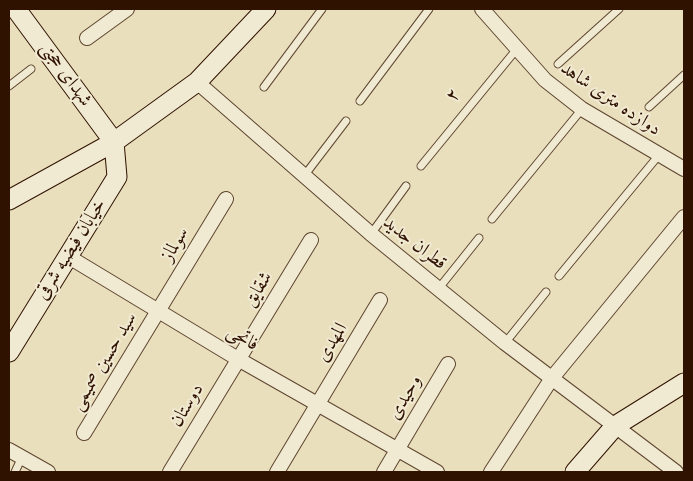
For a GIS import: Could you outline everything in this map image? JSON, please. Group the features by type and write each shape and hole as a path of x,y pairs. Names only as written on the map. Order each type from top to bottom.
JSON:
{"street":[{"name":"شهدای حجتی","path":"16,9 114,142"},
{"path":"87,38 128,9"},
{"name":"دوازده متری شاهد","path":"482,9 516,50 545,80 582,109 684,169"},
{"path":"9,200 114,142 197,82 259,11"},
{"name":"قطران جدید","path":"197,82 370,234 505,343 676,472"},
{"name":"خیابان فیضیه شرقی","path":"9,352 117,177 114,142"},
{"name":"سولماز","path":"158,311 226,199"},
{"path":"491,472 552,378 684,217"},
{"name":"شقایق","path":"238,359 311,240"},
{"name":"فاتحی","path":"69,257 238,359 437,472"},
{"name":"المهدی","path":"277,472 319,405 380,300"},
{"name":"سید حسین صمیمی","path":"84,432 158,311"},
{"name":"دوستان","path":"170,472 238,359"},
{"name":"وحیدی","path":"398,450 448,364"},
{"path":"575,472 615,426 684,383"},
{"path":"9,450 48,472"},
{"path":"384,472 398,450"}],"lane":[{"path":"264,87 322,9"},
{"path":"360,101 429,9"},
{"path":"558,64 619,9"},
{"name":"۲","path":"421,166 516,50"},
{"path":"9,86 31,69"},
{"path":"649,107 684,75"},
{"path":"492,219 582,109"},
{"path":"304,177 346,121"},
{"path":"559,276 659,154"},
{"path":"370,234 406,186"},
{"path":"439,288 479,238"},
{"path":"505,343 546,292"},
{"path":"15,472 22,457"}]}
